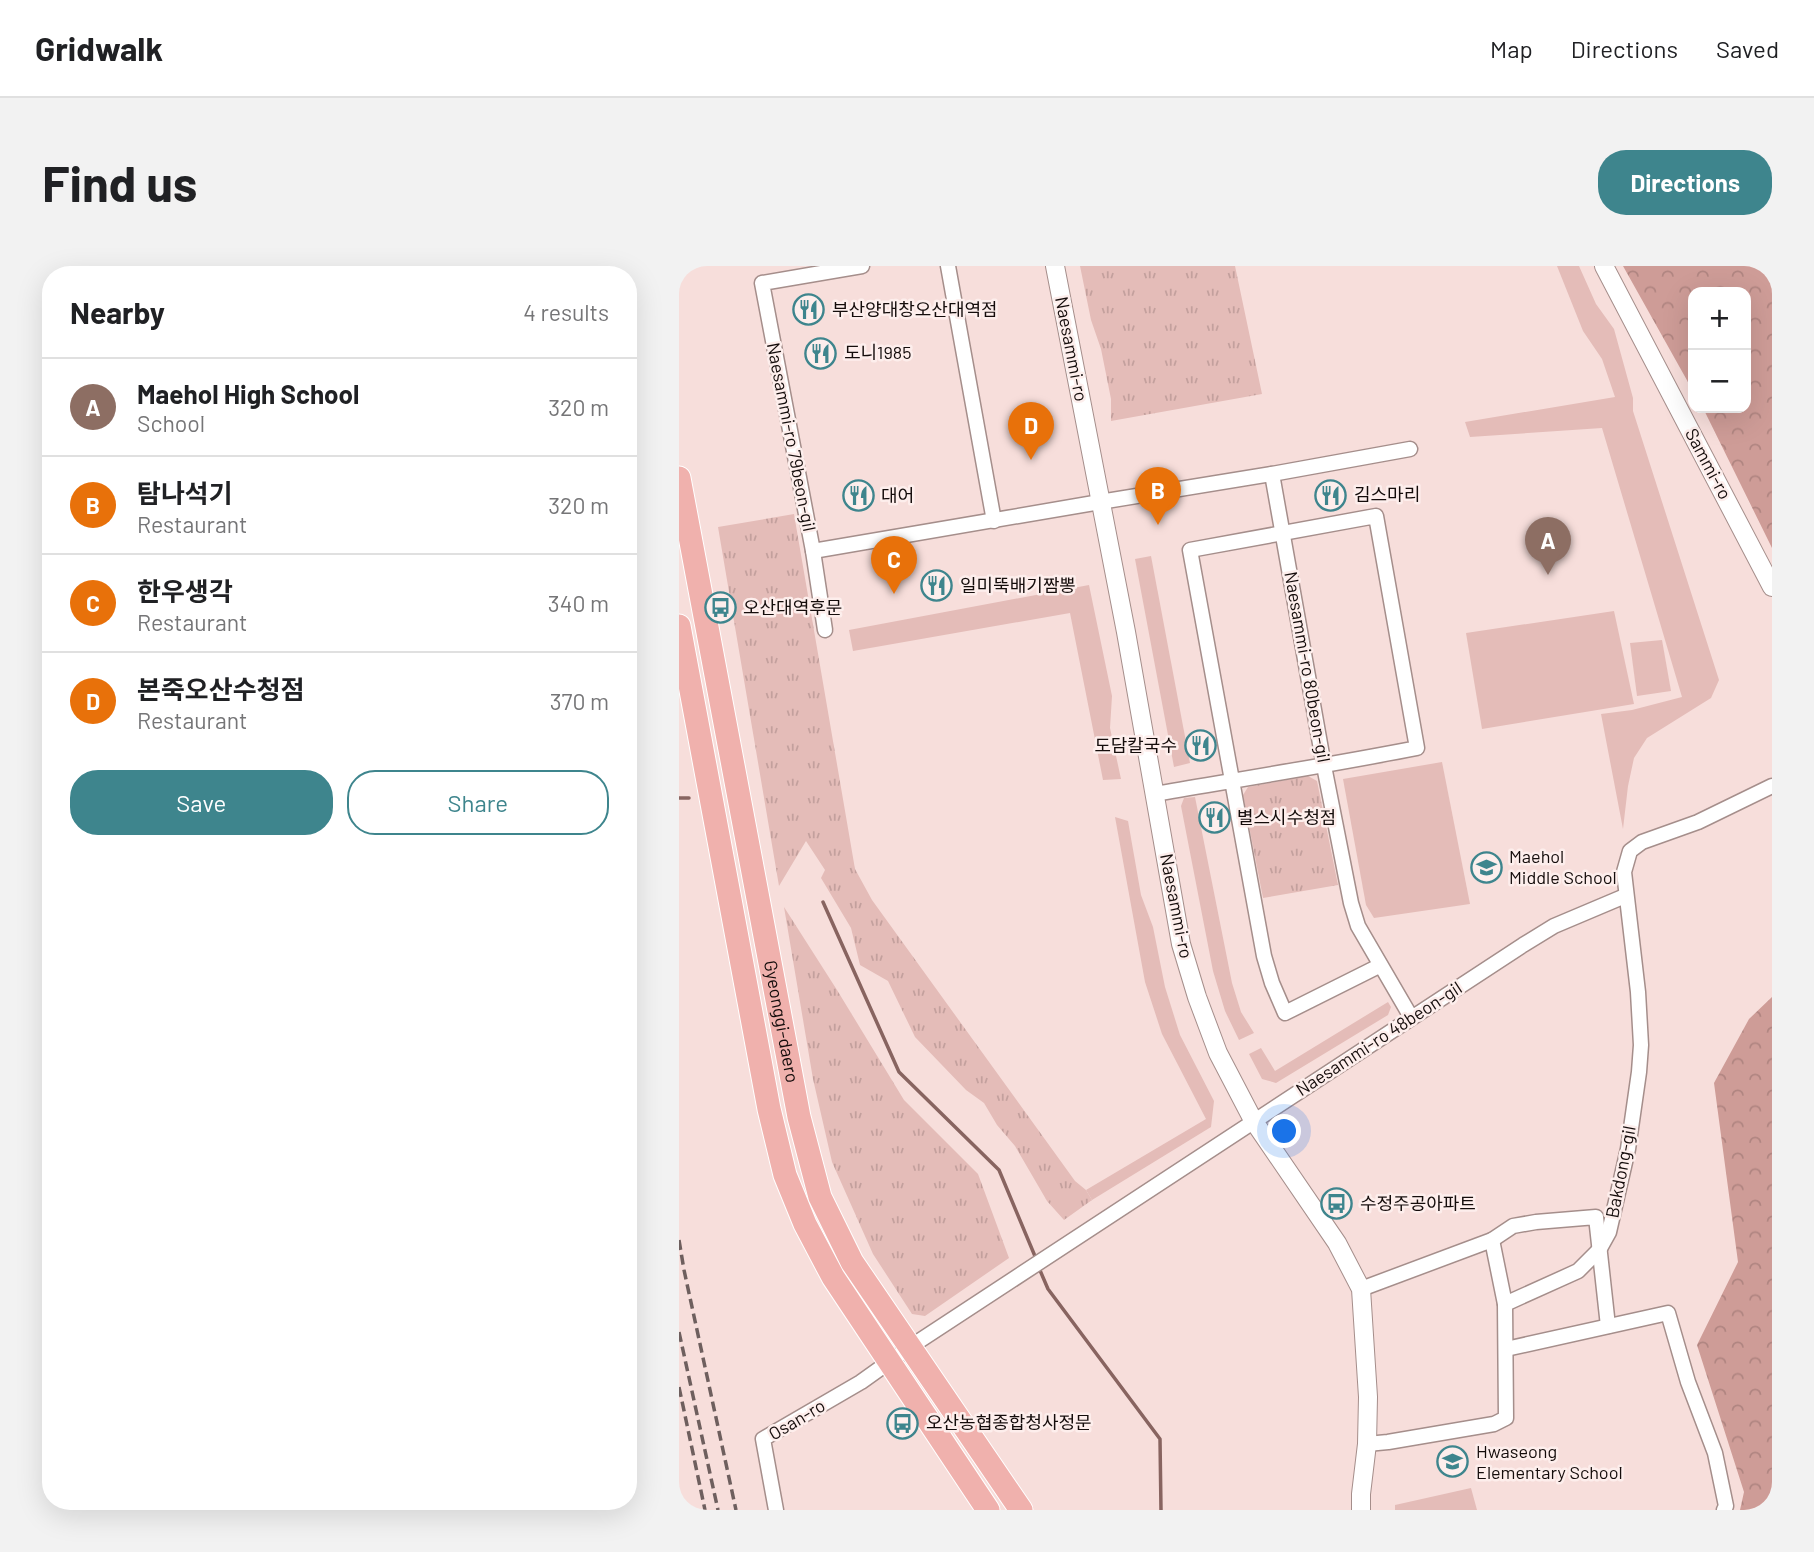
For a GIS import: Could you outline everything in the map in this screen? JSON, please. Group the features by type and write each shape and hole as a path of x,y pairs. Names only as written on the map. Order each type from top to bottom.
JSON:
{"main road":[{"name":"Gyeonggi-daero","path":"679,478 803,1131 820,1197 852,1262 1021,1510"},
{"name":"Gyeonggi-daero","path":"679,626 769,1109 785,1175 805,1224 833,1277 988,1510"}],"street":[{"name":"Naesammi-ro 79beon-gil","path":"862,266 762,283 813,551 1100,502"},
{"path":"948,266 994,521"},
{"name":"Naesammi-ro","path":"1055,266 1126,632 1181,944 1218,1053 1253,1120 1337,1243 1361,1289 1368,1397 1361,1510"},
{"name":"Sammi-ro","path":"1604,266 1772,587"},
{"path":"1100,502 1410,449"},
{"name":"Naesammi-ro 80beon-gil","path":"1272,474 1351,902 1358,926 1411,1017"},
{"path":"1154,794 1232,781 1324,766 1417,748 1376,516 1190,550 1232,781 1264,956 1285,1013 1380,965"},
{"path":"813,551 825,630"},
{"name":"Bakdong-gil","path":"1505,1304 1578,1271 1599,1250 1609,1232 1628,1149 1641,1045 1638,992 1625,896 1624,872 1630,850 1643,842 1698,822 1772,786"},
{"name":"Naesammi-ro 48beon-gil","path":"889,1361 1253,1120 1554,926 1625,896"},
{"path":"1361,1289 1492,1240 1513,1226 1596,1217 1608,1326"},
{"path":"1367,1444 1494,1424 1506,1418 1505,1304 1492,1240"},
{"path":"1506,1349 1668,1313 1688,1382 1715,1453 1726,1506 1724,1510"},
{"name":"Osan-ro","path":"776,1510 763,1438 861,1382 889,1361"}],"green space":[{"path":"1080,266 1235,266 1262,394 1111,421 1111,399 1101,349 1091,320"},
{"path":"1557,266 1579,266 1596,304 1614,329 1633,398 1633,411 1719,680 1711,698 1647,738 1634,758 1623,829 1601,714 1632,710 1682,697 1602,428 1470,437 1465,422 1615,397 1602,359 1583,331"},
{"path":"1623,266 1772,266 1772,548 1705,413 1751,413 1751,287 1688,287 1688,382"},
{"path":"794,514 855,869 872,900 1075,1181 1086,1190 1092,1200 1064,1220 1047,1201 1015,1146 997,1125 984,1103 966,1090 915,1037 888,981 860,965 851,928 821,878 825,870 806,841 779,886 718,527"},
{"path":"1151,556 1190,763 1174,767 1135,559"},
{"path":"1089,585 1112,696 1110,728 1121,779 1103,780 1070,613 853,651 849,630"},
{"path":"1614,611 1634,704 1482,729 1466,633"},
{"path":"1662,640 1671,691 1637,696 1630,643"},
{"path":"1442,762 1470,904 1374,918 1366,905 1343,779"},
{"path":"1308,776 1317,781 1338,885 1263,898 1243,795 1248,787"},
{"path":"1195,797 1232,983 1241,1012 1254,1033 1239,1040 1225,1011 1213,971 1181,806 1184,798"},
{"path":"1115,817 1128,821 1141,895 1153,927 1165,987 1180,1035 1214,1101 1211,1127 1092,1200 1086,1190 1206,1119 1162,1034 1145,982"},
{"path":"784,907 904,1100 978,1174 1009,1258 925,1316 912,1314 873,1254 832,1162 813,1079"},
{"path":"1772,997 1772,1510 1740,1510 1744,1492 1697,1345 1738,1262 1714,1083 1749,1019"},
{"path":"1388,1002 1391,1007 1388,1015 1276,1083 1262,1079 1249,1054 1261,1048 1275,1071"},
{"path":"1471,1488 1477,1510 1395,1510 1395,1505"}],"waterway":[{"path":"679,798 689,798"},
{"path":"823,902 899,1072 999,1170 1037,1261"},
{"path":"1039,1268 1048,1289 1160,1439 1161,1510"}],"railway":[{"path":"679,1240 736,1510"},
{"path":"679,1332 718,1510"},
{"path":"679,1387 705,1510"}],"place":[{"name":"부산양대창오산대역점","path":"809,310"},
{"name":"도니1985","path":"821,353"},
{"name":"본죽오산수청점","path":"1031,460"},
{"name":"김스마리","path":"1331,495"},
{"name":"대어","path":"858,496"},
{"name":"탐나석기","path":"1158,525"},
{"name":"Maehol High School","path":"1548,575"},
{"name":"일미뚝배기짬뽕","path":"937,586"},
{"name":"한우생각","path":"894,594"},
{"name":"오산대역후문","path":"720,608"},
{"name":"도담칼국수","path":"1200,746"},
{"name":"별스시수청점","path":"1214,818"},
{"name":"Maehol Middle School","path":"1486,867"},
{"name":"수정주공아파트","path":"1337,1204"},
{"name":"오산농협종합청사정문","path":"903,1423"},
{"name":"Hwaseong Elementary School","path":"1453,1462"}]}
